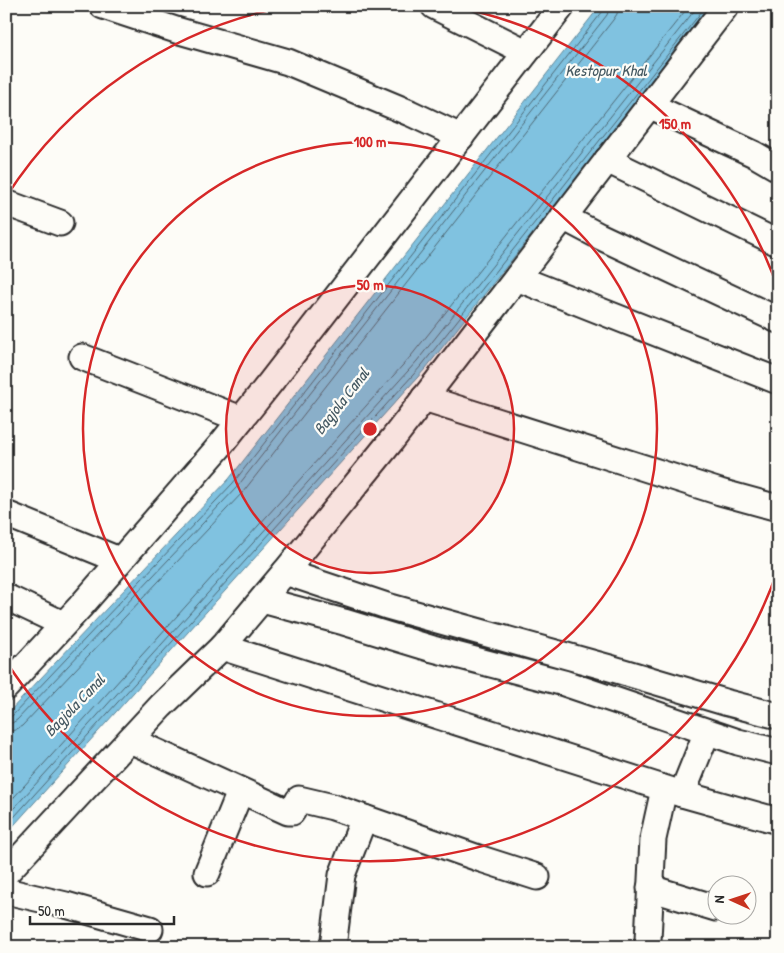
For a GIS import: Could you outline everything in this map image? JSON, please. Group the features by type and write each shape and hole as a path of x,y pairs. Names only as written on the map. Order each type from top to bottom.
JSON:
{"street":[{"path":"103,6 176,30 288,62 410,113 461,137"},
{"path":"434,6 526,52"},
{"path":"6,687 213,454 562,6"},
{"path":"6,873 161,706 222,647 262,600 424,398 726,6"},
{"path":"649,105 754,154 778,168"},
{"path":"607,160 778,243"},
{"path":"6,203 60,223"},
{"path":"563,217 622,247 778,320"},
{"path":"517,278 778,381"},
{"path":"82,357 241,419"},
{"path":"424,398 720,492 778,508"},
{"path":"6,514 119,560"},
{"path":"285,572 387,606 778,716"},
{"path":"6,597 63,624"},
{"path":"262,600 433,649 564,683 707,732 778,752"},
{"path":"222,647 673,792 778,821"},
{"path":"648,940 653,839 673,792 707,732"},
{"path":"130,740 240,792 290,813 297,800 302,798 537,877"},
{"path":"208,873 240,792"},
{"path":"333,947 342,876 364,818"},
{"path":"650,888 706,905"},
{"path":"6,891 66,905 150,929"}],"water":[{"name":"Kestopur Khal","path":"600,6 713,6 426,368 6,834 6,715 229,479"}],"water label":[{"name":"Bagjola Canal","path":"341,401"},
{"name":"Bagjola Canal","path":"74,705"}]}
